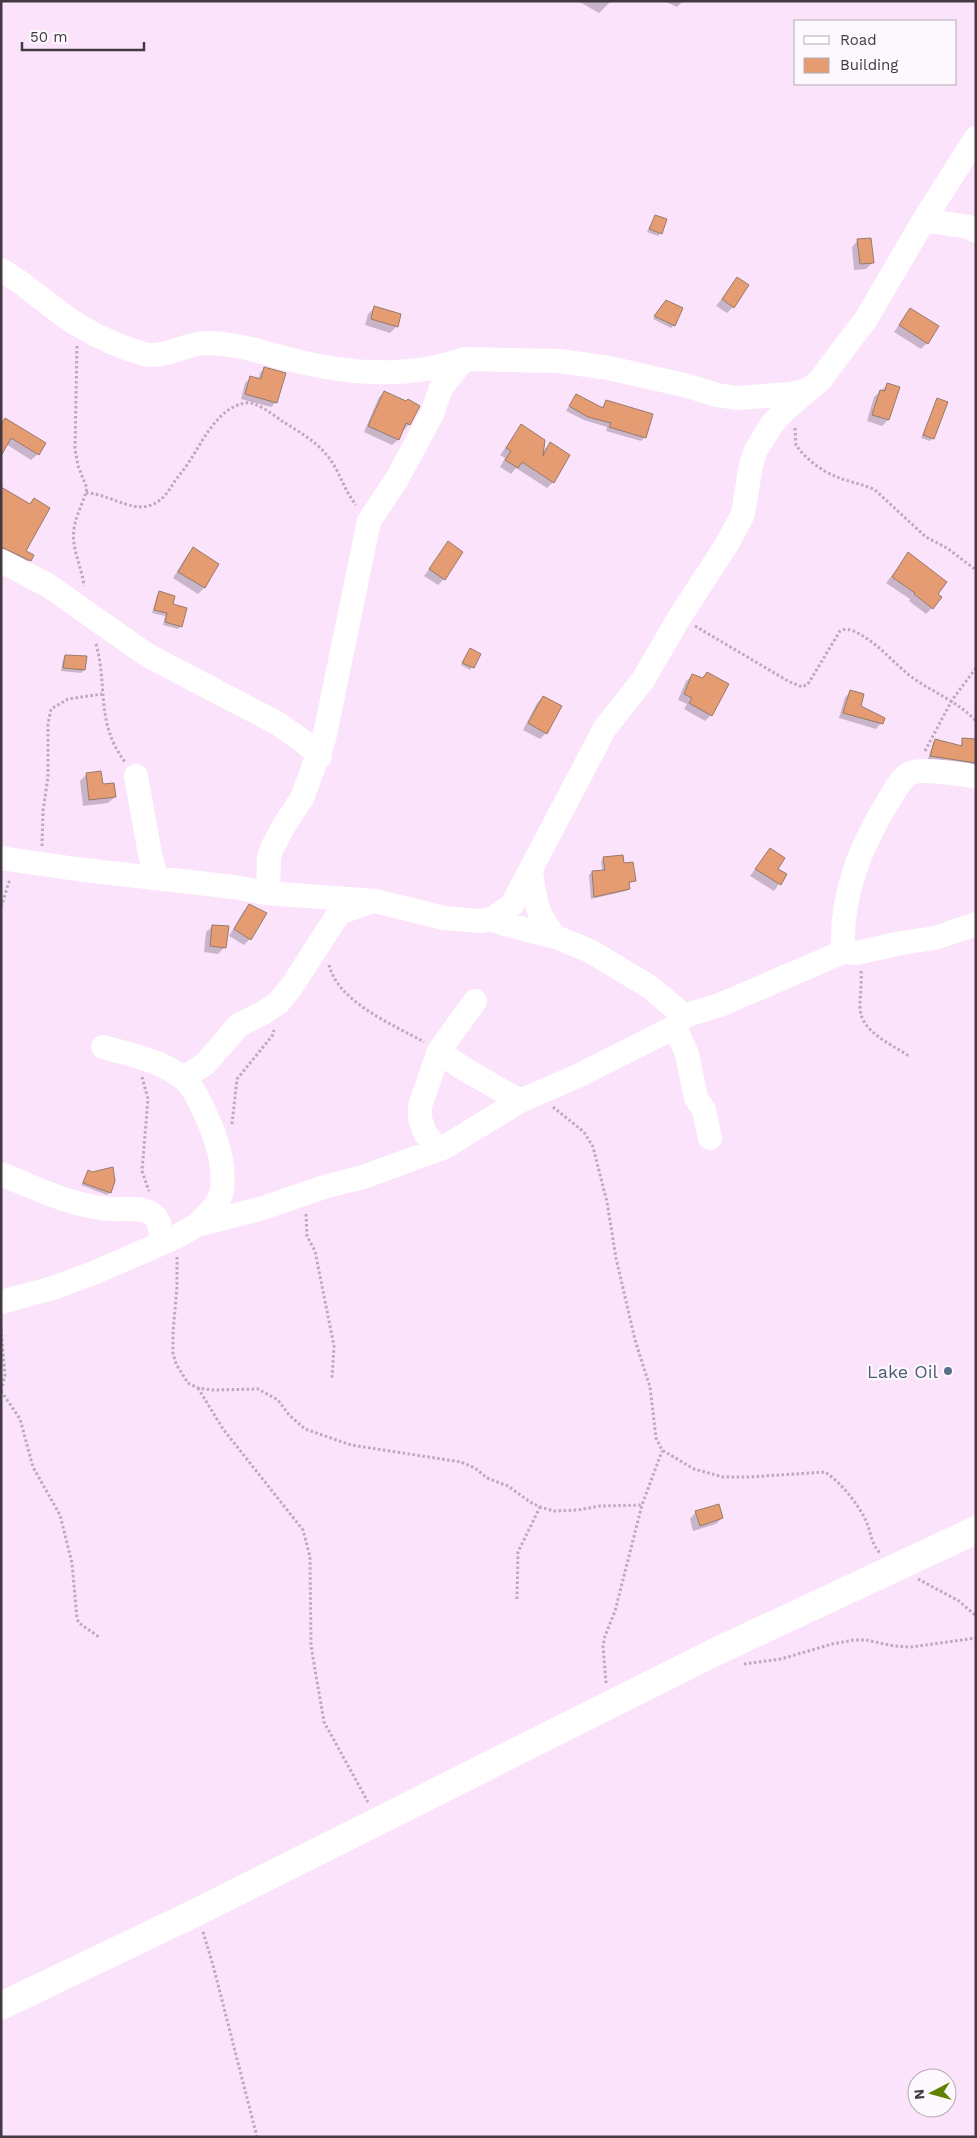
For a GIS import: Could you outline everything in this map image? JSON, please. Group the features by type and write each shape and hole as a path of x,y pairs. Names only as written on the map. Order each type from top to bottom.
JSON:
{"highway":[{"path":"1,2006 197,1912 713,1653 976,1530"}],"street":[{"path":"9,859 234,887 268,893 375,901 444,918 480,921 492,919 512,905 605,728 643,680 679,618 727,544 743,514 751,465 756,450 772,424 820,380 866,319 924,220 976,138"},
{"path":"924,220 970,227 976,231"},
{"path":"1,270 78,325 113,342 146,354 158,355 190,345 207,343 250,350 328,368 393,373 452,363 464,359 559,361 609,368 736,398 790,394 802,395"},
{"path":"268,893 269,858 272,848 302,798 320,756 369,520 397,479 432,414 441,388 464,359"},
{"path":"1,561 49,586 147,655 284,727 320,756"},
{"path":"850,953 844,929 850,881 856,863 882,811 901,781 909,774 919,772 960,774 976,777"},
{"path":"136,776 156,877"},
{"path":"531,871 539,914 545,926 556,937"},
{"path":"183,1078 205,1064 239,1025 263,1014 278,1003 292,986 339,914 375,901"},
{"path":"492,919 556,937 590,950 650,986 680,1022 696,1098 704,1110 710,1138"},
{"path":"1,1302 53,1288 165,1233 262,1208 363,1177 438,1150 528,1098 582,1074 680,1022 850,953 935,938 976,924"},
{"path":"438,1150 425,1133 420,1120 420,1106 439,1051 475,1001"},
{"path":"103,1047 158,1063 183,1078 194,1090 212,1130 222,1161 220,1198 212,1210 197,1225"},
{"path":"439,1051 460,1066 528,1098"},
{"path":"1,1174 72,1202 111,1209 138,1210 152,1214 165,1233"}],"path":[{"path":"78,325 75,449 78,466 87,488 77,514 74,536 84,581 87,612 99,654 104,715 111,741 116,751 136,776"},
{"path":"802,395 796,445 807,457 836,477 865,485 875,490 926,537 947,548 976,570"},
{"path":"86,493 98,493 141,507 150,506 167,494 206,433 224,412 245,403 255,405 269,412 324,452 333,464 350,498 369,520"},
{"path":"679,618 802,687 808,684 840,631 843,629 852,630 872,643 909,675 952,700 976,721"},
{"path":"909,774 922,758 952,700 976,668"},
{"path":"40,864 43,811 48,777 48,724 51,708 68,699 102,694"},
{"path":"1,907 9,859"},
{"path":"322,939 332,977 340,988 355,1001 439,1051"},
{"path":"850,953 862,976 860,1005 863,1022 871,1030 909,1056"},
{"path":"216,1145 228,1135 232,1125 238,1079 272,1036 275,1028"},
{"path":"134,1056 148,1099 142,1171 165,1233 177,1287 173,1353 181,1374 188,1383 198,1388 258,1389 278,1400 305,1429 316,1434 351,1445 461,1462 475,1468 487,1478 508,1486 540,1507 578,1510 600,1506 642,1505"},
{"path":"528,1098 584,1132 594,1147 608,1202 616,1258 635,1340 650,1387 656,1438 662,1450 694,1469 723,1477 825,1472 835,1479 856,1505 866,1521 876,1550 920,1581 959,1601 976,1616"},
{"path":"305,1194 307,1236 315,1251 334,1346 332,1378"},
{"path":"1,1329 5,1375 1,1391 20,1420 33,1467 60,1515 72,1563 77,1619 79,1623 99,1637"},
{"path":"198,1388 223,1429 303,1530 310,1557 311,1646 324,1722 350,1766 377,1820"},
{"path":"614,1704 606,1685 603,1646 616,1611 642,1505 662,1450"},
{"path":"517,1599 518,1552 540,1507"},
{"path":"713,1653 740,1664 781,1659 832,1644 854,1640 911,1647 976,1638"},
{"path":"197,1912 213,1965 257,2137"}],"building":[{"path":"655,215 667,219 662,234 649,229"},
{"path":"871,238 874,263 860,264 857,239"},
{"path":"737,277 749,285 734,308 722,299"},
{"path":"666,300 683,308 675,326 654,316"},
{"path":"374,306 401,314 398,327 371,319"},
{"path":"910,308 939,326 928,344 899,325"},
{"path":"264,367 286,373 277,403 245,394 250,376 261,379"},
{"path":"887,383 900,387 889,420 872,415 880,390 885,391"},
{"path":"384,391 406,401 408,399 420,406 410,425 406,423 399,440 368,426"},
{"path":"576,394 603,408 606,400 653,414 646,438 609,427 611,423 588,417 569,406"},
{"path":"937,398 948,402 934,439 923,435"},
{"path":"5,418 46,443 39,455 11,438 1,456 1,425"},
{"path":"521,424 545,440 543,456 550,442 570,455 554,483 522,462 518,468 505,460 511,451 506,448"},
{"path":"1,487 30,504 34,498 50,508 26,551 34,555 31,561 1,547"},
{"path":"448,541 463,552 445,580 429,569"},
{"path":"193,547 219,564 205,588 178,572"},
{"path":"908,552 947,582 938,594 942,597 933,609 915,593 892,577"},
{"path":"159,591 175,596 173,604 187,608 182,627 165,622 167,613 154,610"},
{"path":"470,648 481,654 474,668 462,663"},
{"path":"65,655 87,656 85,670 63,668"},
{"path":"707,672 729,684 712,716 689,703 692,698 684,694 692,674 703,678"},
{"path":"850,690 864,694 861,706 885,718 883,724 843,713"},
{"path":"543,696 562,706 547,734 528,723"},
{"path":"962,738 976,739 976,763 930,756 935,739 962,746"},
{"path":"101,771 103,784 114,783 116,797 89,800 86,773"},
{"path":"770,848 785,858 778,869 787,874 781,885 755,869"},
{"path":"623,855 624,863 633,862 636,881 629,882 630,889 594,897 592,871 605,870 603,857"},
{"path":"249,904 267,913 251,940 234,929"},
{"path":"212,925 229,926 226,948 210,946"},
{"path":"113,1167 115,1181 111,1193 83,1183 88,1170 92,1172"},
{"path":"719,1504 723,1518 700,1526 695,1511"}],"place":[{"name":"Lake Oil","path":"948,1371"}]}
